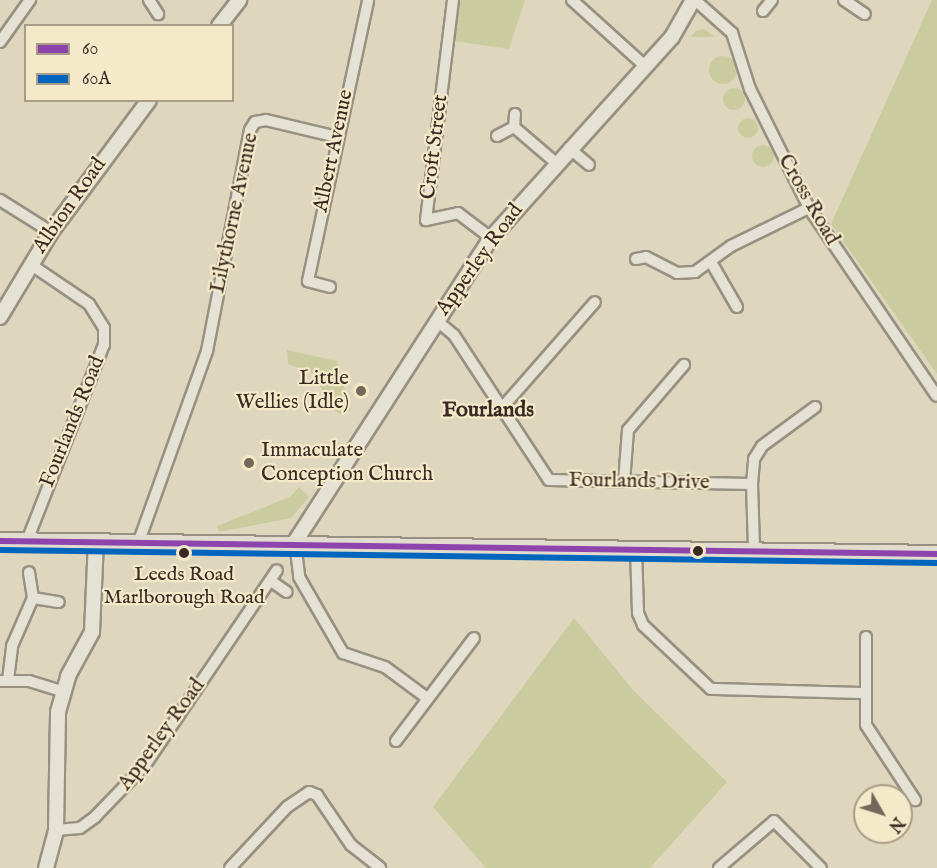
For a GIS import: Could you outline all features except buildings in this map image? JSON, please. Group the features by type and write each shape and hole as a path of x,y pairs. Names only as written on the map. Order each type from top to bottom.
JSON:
{"main road":[{"path":"0,541 295,542 937,554"}],"street":[{"path":"0,42 30,0"},
{"path":"149,0 158,14"},
{"path":"221,24 239,0"},
{"name":"Albert Avenue","path":"330,287 308,280 368,0"},
{"name":"Croft Street","path":"453,0 426,220 458,213 491,238"},
{"name":"Apperley Road","path":"295,542 491,238 569,148 672,37 694,0"},
{"name":"Cross Road","path":"694,0 732,33 750,89 809,208 937,396"},
{"path":"763,11 772,0"},
{"path":"844,0 866,14"},
{"path":"568,2 645,66"},
{"name":"Albion Road","path":"0,317 51,232 148,102"},
{"path":"514,128 515,114"},
{"name":"Lilythorne Avenue","path":"139,541 207,351 250,130 255,122 266,120 337,137"},
{"path":"497,136 514,128"},
{"path":"514,128 556,163"},
{"path":"569,148 589,165"},
{"path":"0,200 51,232"},
{"path":"636,259 646,257 677,273 711,262 809,208"},
{"path":"711,262 736,307"},
{"name":"Fourlands Road","path":"27,541 104,345 104,328 89,304 30,264"},
{"path":"501,409 595,302"},
{"name":"Fourlands Drive","path":"436,320 454,335 549,480 752,484"},
{"path":"624,482 628,430 684,365"},
{"path":"754,549 752,484 754,459 762,446 815,407"},
{"path":"46,868 56,830 54,750 62,691 92,632 96,542"},
{"path":"295,542 299,577 343,652 385,667 427,698"},
{"path":"636,548 638,613 643,626 711,688 865,693"},
{"name":"Apperley Road","path":"56,830 80,828 95,817 145,765 277,570"},
{"path":"29,572 33,598 12,646 4,680 62,691"},
{"path":"271,581 286,592"},
{"path":"33,598 59,602"},
{"path":"866,637 866,725 915,800"},
{"path":"396,741 474,638"},
{"path":"230,868 287,807 309,792 317,795 351,845 380,868"},
{"path":"720,868 774,821 821,868"}],"green space":[{"path":"460,0 525,0 509,49 454,41"},
{"path":"932,0 937,0 937,374 831,224"},
{"path":"704,29 715,37 691,37 696,31"},
{"path":"723,56 733,60 737,70 733,80 723,84 713,80 709,70 713,60"},
{"path":"734,88 742,91 745,99 742,107 734,110 726,107 723,99 726,91"},
{"path":"744,118 752,118 758,124 758,132 752,138 744,138 738,132 738,124"},
{"path":"763,145 771,148 774,156 771,164 763,167 755,164 752,156 755,148"},
{"path":"287,350 337,361 351,411 340,414 332,408 314,374 288,364"},
{"path":"299,487 309,497 291,518 219,532 217,526 290,497"},
{"path":"574,618 634,691 727,782 650,868 486,868 433,807"}],"transit line":[{"name":"60","path":"0,541 937,554"},
{"name":"60A","path":"0,550 937,563"}],"place":[{"name":"Little Wellies (Idle)","path":"361,391"},
{"name":"Immaculate Conception Church","path":"249,463"},
{"name":"Leeds Road Marlborough Road","path":"184,553"}],"district":[{"name":"Fourlands","path":"488,411"}]}
